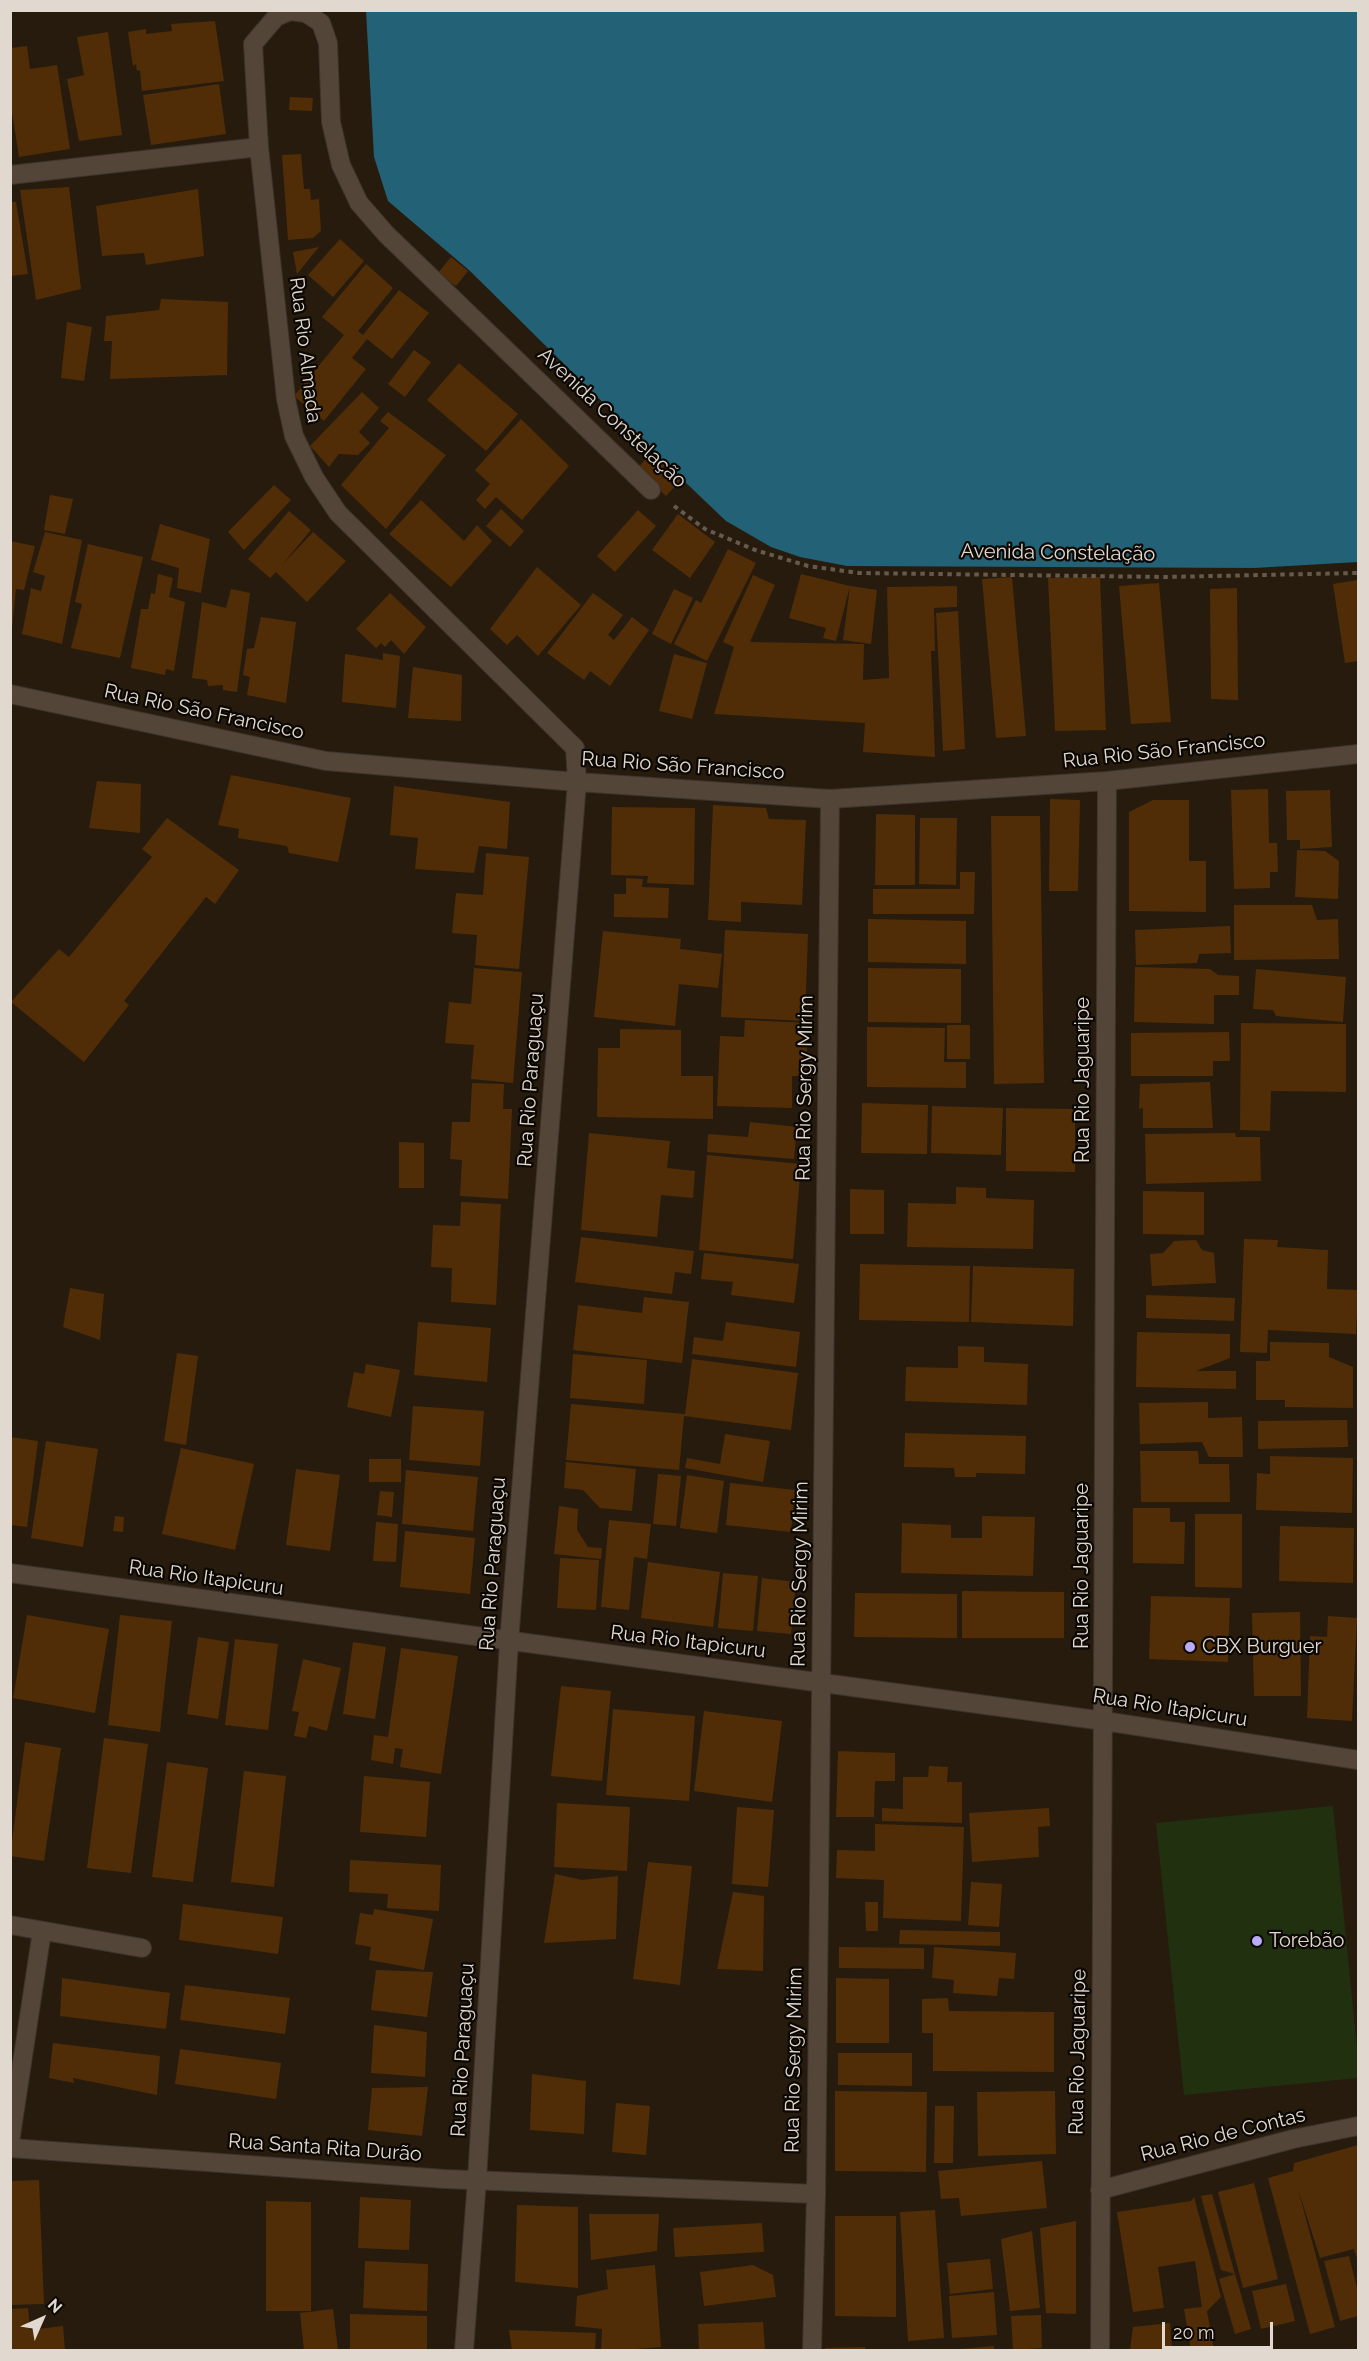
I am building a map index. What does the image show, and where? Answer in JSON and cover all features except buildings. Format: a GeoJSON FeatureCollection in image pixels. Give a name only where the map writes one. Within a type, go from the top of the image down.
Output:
{"type":"FeatureCollection","features":[{"type":"Feature","properties":{"kind":"street","name":"Rua Rio Almada"},"geometry":{"type":"LineString","coordinates":[[290,11],[276,17],[253,44],[259,147],[286,399],[294,436],[314,477],[338,513],[575,748],[577,782]]}},
{"type":"Feature","properties":{"kind":"street","name":"Avenida Constelação"},"geometry":{"type":"LineString","coordinates":[[290,11],[306,13],[321,23],[328,43],[331,122],[341,165],[359,203],[394,242],[651,490]]}},
{"type":"Feature","properties":{"kind":"street"},"geometry":{"type":"LineString","coordinates":[[10,176],[259,147]]}},
{"type":"Feature","properties":{"kind":"street","name":"Rua Rio São Francisco"},"geometry":{"type":"LineString","coordinates":[[10,694],[326,761],[577,782],[830,799],[1107,781],[1359,754]]}},
{"type":"Feature","properties":{"kind":"street","name":"Rua Rio Jaguaripe"},"geometry":{"type":"LineString","coordinates":[[1100,2350],[1107,781]]}},
{"type":"Feature","properties":{"kind":"street","name":"Rua Rio Paraguaçu"},"geometry":{"type":"LineString","coordinates":[[464,2350],[477,2180],[509,1642],[577,782]]}},
{"type":"Feature","properties":{"kind":"street","name":"Rua Rio Sergy Mirim"},"geometry":{"type":"LineString","coordinates":[[812,2350],[816,2194],[830,799]]}},
{"type":"Feature","properties":{"kind":"street","name":"Rua Rio Itapicuru"},"geometry":{"type":"LineString","coordinates":[[10,1574],[1104,1721],[1359,1760]]}},
{"type":"Feature","properties":{"kind":"street"},"geometry":{"type":"LineString","coordinates":[[10,1925],[142,1948]]}},
{"type":"Feature","properties":{"kind":"street"},"geometry":{"type":"LineString","coordinates":[[10,2142],[42,1931]]}},
{"type":"Feature","properties":{"kind":"street","name":"Rua Rio de Contas"},"geometry":{"type":"LineString","coordinates":[[1100,2190],[1293,2139],[1359,2126]]}},
{"type":"Feature","properties":{"kind":"street","name":"Rua Santa Rita Durão"},"geometry":{"type":"LineString","coordinates":[[10,2148],[477,2180],[816,2194]]}},
{"type":"Feature","properties":{"kind":"path","name":"Avenida Constelação"},"geometry":{"type":"LineString","coordinates":[[651,490],[705,529],[755,550],[808,566],[859,573],[1154,577],[1359,573]]}},
{"type":"Feature","properties":{"kind":"green space","name":"Torebão"},"geometry":{"type":"Polygon","coordinates":[[[1333,1806],[1358,2078],[1184,2095],[1156,1823],[1333,1806]]]}},
{"type":"Feature","properties":{"kind":"water"},"geometry":{"type":"Polygon","coordinates":[[[366,11],[1358,11],[1358,562],[1254,568],[847,566],[800,557],[771,547],[726,521],[470,271],[388,201],[374,157],[366,11]]]}},
{"type":"Feature","properties":{"kind":"place","name":"CBX Burguer"},"geometry":{"type":"Point","coordinates":[1190,1647]}},
{"type":"Feature","properties":{"kind":"place","name":"Torebão"},"geometry":{"type":"Point","coordinates":[1257,1941]}}]}
